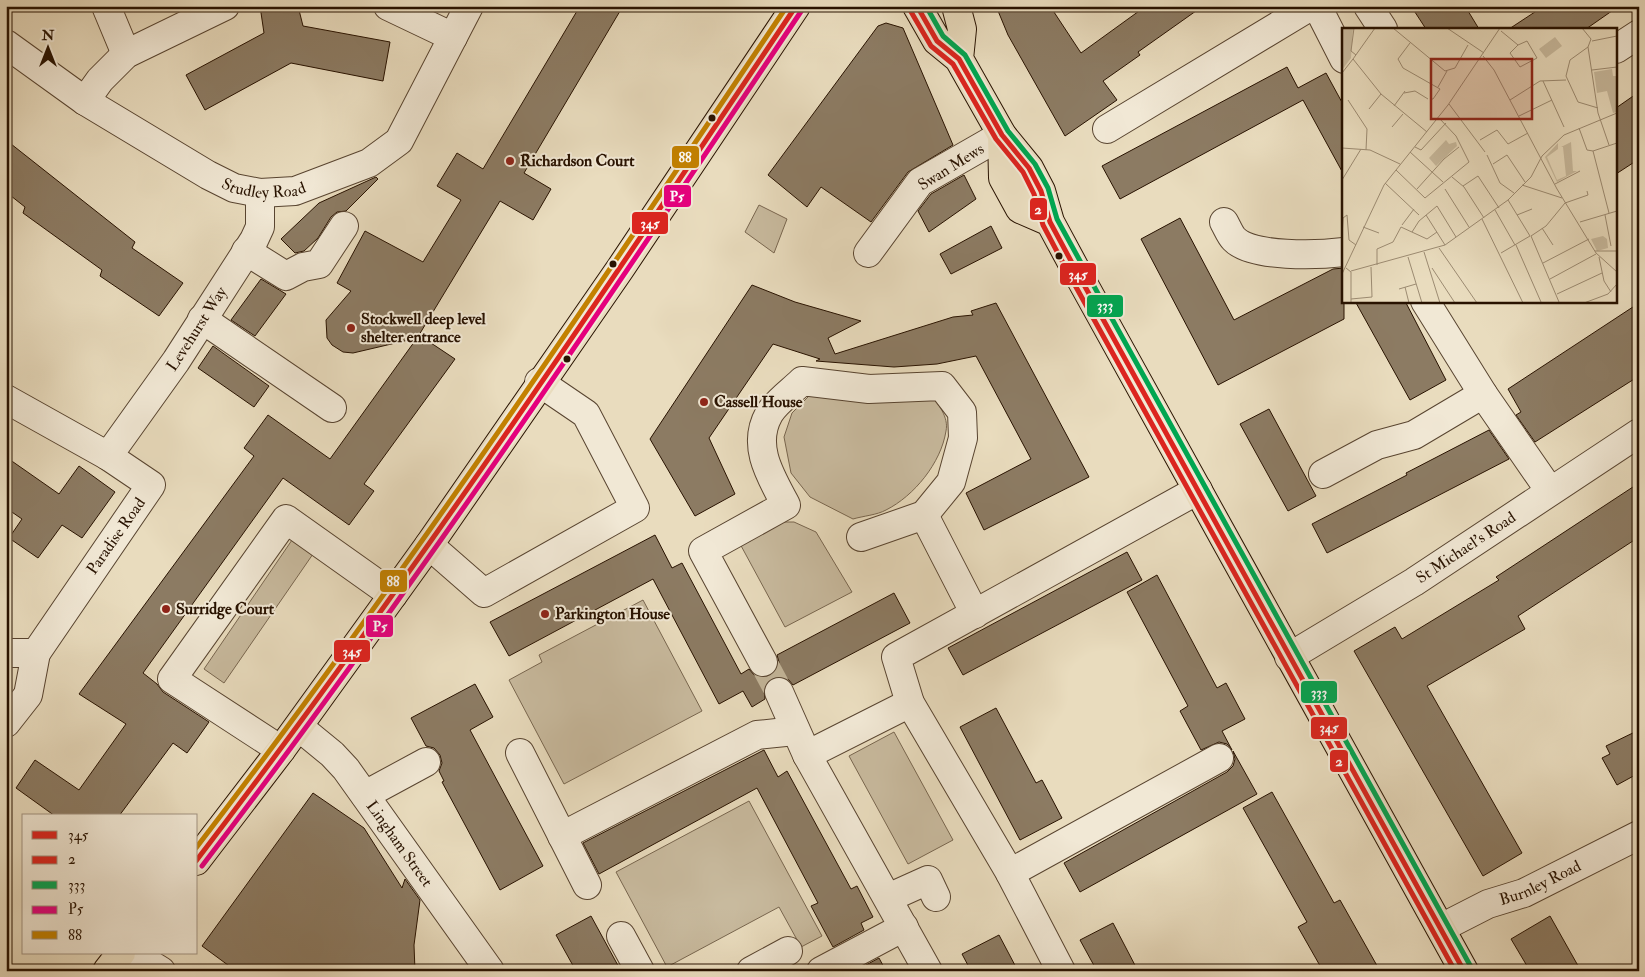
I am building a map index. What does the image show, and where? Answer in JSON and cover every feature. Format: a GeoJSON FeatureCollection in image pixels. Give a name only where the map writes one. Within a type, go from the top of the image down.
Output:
{"type":"FeatureCollection","features":[{"type":"Feature","properties":{"kind":"highway"},"geometry":{"type":"LineString","coordinates":[[198,857],[282,750],[429,545],[620,268],[796,6]]}},
{"type":"Feature","properties":{"kind":"highway"},"geometry":{"type":"LineString","coordinates":[[917,6],[936,41],[959,59],[1002,135],[1003,178],[1020,209],[1050,222],[1464,971]]}},
{"type":"Feature","properties":{"kind":"highway"},"geometry":{"type":"LineString","coordinates":[[956,6],[962,29],[959,59]]}},
{"type":"Feature","properties":{"kind":"highway"},"geometry":{"type":"LineString","coordinates":[[107,971],[120,954]]}},
{"type":"Feature","properties":{"kind":"street"},"geometry":{"type":"LineString","coordinates":[[106,6],[126,54]]}},
{"type":"Feature","properties":{"kind":"street"},"geometry":{"type":"LineString","coordinates":[[85,101],[100,80],[126,54],[191,14],[225,6]]}},
{"type":"Feature","properties":{"kind":"street"},"geometry":{"type":"LineString","coordinates":[[388,6],[453,37]]}},
{"type":"Feature","properties":{"kind":"street","name":"Studley Road"},"geometry":{"type":"LineString","coordinates":[[6,44],[85,101],[208,175],[234,188],[260,193],[295,191],[332,179],[369,163],[399,141],[469,6]]}},
{"type":"Feature","properties":{"kind":"street"},"geometry":{"type":"LineString","coordinates":[[1108,129],[1311,6]]}},
{"type":"Feature","properties":{"kind":"street"},"geometry":{"type":"LineString","coordinates":[[1317,6],[1342,55]]}},
{"type":"Feature","properties":{"kind":"street"},"geometry":{"type":"LineString","coordinates":[[1368,6],[1382,28]]}},
{"type":"Feature","properties":{"kind":"street"},"geometry":{"type":"LineString","coordinates":[[1618,48],[1639,34]]}},
{"type":"Feature","properties":{"kind":"street","name":"Swan Mews"},"geometry":{"type":"LineString","coordinates":[[868,252],[920,182],[1002,135]]}},
{"type":"Feature","properties":{"kind":"street","name":"Levehurst Way"},"geometry":{"type":"LineString","coordinates":[[108,456],[176,361],[246,251],[260,226],[260,193]]}},
{"type":"Feature","properties":{"kind":"street"},"geometry":{"type":"LineString","coordinates":[[1224,222],[1234,240],[1253,249],[1300,254],[1342,252]]}},
{"type":"Feature","properties":{"kind":"street"},"geometry":{"type":"LineString","coordinates":[[246,251],[286,276],[303,267],[319,264],[344,226]]}},
{"type":"Feature","properties":{"kind":"street"},"geometry":{"type":"LineString","coordinates":[[1426,302],[1483,394],[1550,491]]}},
{"type":"Feature","properties":{"kind":"street"},"geometry":{"type":"LineString","coordinates":[[202,319],[332,408]]}},
{"type":"Feature","properties":{"kind":"street"},"geometry":{"type":"LineString","coordinates":[[763,662],[703,551],[786,505],[766,466],[761,440],[770,414],[802,381],[869,389],[942,386],[962,412],[963,438],[951,482],[924,515],[861,537]]}},
{"type":"Feature","properties":{"kind":"street"},"geometry":{"type":"LineString","coordinates":[[429,545],[484,593],[635,508],[586,414],[540,382]]}},
{"type":"Feature","properties":{"kind":"street"},"geometry":{"type":"LineString","coordinates":[[1323,474],[1377,445],[1414,435],[1483,394]]}},
{"type":"Feature","properties":{"kind":"street","name":"Paradise Road"},"geometry":{"type":"LineString","coordinates":[[6,398],[108,456],[151,485],[36,653]]}},
{"type":"Feature","properties":{"kind":"street","name":"St Michael's Road"},"geometry":{"type":"LineString","coordinates":[[1289,657],[1414,582],[1639,433]]}},
{"type":"Feature","properties":{"kind":"street"},"geometry":{"type":"LineString","coordinates":[[1061,971],[1010,873],[910,702],[896,657],[1198,490]]}},
{"type":"Feature","properties":{"kind":"street"},"geometry":{"type":"LineString","coordinates":[[924,515],[975,614]]}},
{"type":"Feature","properties":{"kind":"street"},"geometry":{"type":"LineString","coordinates":[[282,750],[172,679],[280,527],[286,519],[393,595]]}},
{"type":"Feature","properties":{"kind":"street"},"geometry":{"type":"LineString","coordinates":[[6,653],[36,653],[28,694],[6,723]]}},
{"type":"Feature","properties":{"kind":"street"},"geometry":{"type":"LineString","coordinates":[[779,692],[807,755],[928,971]]}},
{"type":"Feature","properties":{"kind":"street"},"geometry":{"type":"LineString","coordinates":[[807,755],[910,702]]}},
{"type":"Feature","properties":{"kind":"street","name":"Lingham Street"},"geometry":{"type":"LineString","coordinates":[[299,726],[332,754],[365,795],[490,971]]}},
{"type":"Feature","properties":{"kind":"street"},"geometry":{"type":"LineString","coordinates":[[562,836],[757,735],[795,731]]}},
{"type":"Feature","properties":{"kind":"street"},"geometry":{"type":"LineString","coordinates":[[520,754],[588,885]]}},
{"type":"Feature","properties":{"kind":"street"},"geometry":{"type":"LineString","coordinates":[[1010,873],[1219,758]]}},
{"type":"Feature","properties":{"kind":"street"},"geometry":{"type":"LineString","coordinates":[[365,795],[426,762]]}},
{"type":"Feature","properties":{"kind":"street","name":"Burnley Road"},"geometry":{"type":"LineString","coordinates":[[1441,928],[1488,904],[1524,893],[1639,835]]}},
{"type":"Feature","properties":{"kind":"street"},"geometry":{"type":"LineString","coordinates":[[888,898],[928,880],[936,897]]}},
{"type":"Feature","properties":{"kind":"street"},"geometry":{"type":"LineString","coordinates":[[821,971],[904,927]]}},
{"type":"Feature","properties":{"kind":"street"},"geometry":{"type":"LineString","coordinates":[[622,936],[640,971]]}},
{"type":"Feature","properties":{"kind":"street"},"geometry":{"type":"LineString","coordinates":[[750,971],[788,951]]}},
{"type":"Feature","properties":{"kind":"street"},"geometry":{"type":"LineString","coordinates":[[134,954],[161,971]]}},
{"type":"Feature","properties":{"kind":"shaded area"},"geometry":{"type":"Polygon","coordinates":[[[759,205],[787,219],[774,253],[745,232],[759,205]]]}},
{"type":"Feature","properties":{"kind":"shaded area"},"geometry":{"type":"Polygon","coordinates":[[[930,393],[946,421],[947,426],[943,443],[925,477],[906,496],[886,510],[853,519],[810,497],[791,473],[784,437],[792,413],[810,395],[930,393]]]}},
{"type":"Feature","properties":{"kind":"shaded area"},"geometry":{"type":"Polygon","coordinates":[[[775,522],[794,522],[816,532],[852,592],[785,627],[739,542],[775,522]]]}},
{"type":"Feature","properties":{"kind":"shaded area"},"geometry":{"type":"Polygon","coordinates":[[[292,540],[313,554],[224,683],[204,669],[292,540]]]}},
{"type":"Feature","properties":{"kind":"shaded area"},"geometry":{"type":"Polygon","coordinates":[[[643,600],[702,711],[564,784],[509,680],[542,662],[539,655],[643,600]]]}},
{"type":"Feature","properties":{"kind":"shaded area"},"geometry":{"type":"Polygon","coordinates":[[[894,732],[953,840],[908,864],[849,756],[894,732]]]}},
{"type":"Feature","properties":{"kind":"shaded area"},"geometry":{"type":"Polygon","coordinates":[[[749,801],[822,936],[801,947],[779,907],[667,967],[616,872],[749,801]]]}},
{"type":"Feature","properties":{"kind":"building"},"geometry":{"type":"Polygon","coordinates":[[[260,6],[298,6],[303,26],[390,42],[383,81],[291,63],[205,110],[186,75],[264,33],[260,6]]]}},
{"type":"Feature","properties":{"kind":"building"},"geometry":{"type":"Polygon","coordinates":[[[580,6],[623,6],[524,173],[551,189],[533,220],[500,201],[419,335],[455,359],[364,484],[374,491],[349,525],[283,478],[143,673],[157,684],[163,692],[209,722],[187,753],[173,743],[120,814],[52,814],[16,788],[35,760],[79,790],[126,724],[79,694],[254,456],[244,448],[268,415],[330,459],[417,338],[353,353],[343,352],[332,345],[327,338],[326,320],[351,291],[337,283],[365,231],[423,262],[461,200],[437,186],[457,153],[483,169],[580,6]]]}},
{"type":"Feature","properties":{"kind":"building"},"geometry":{"type":"Polygon","coordinates":[[[996,6],[1050,6],[1081,53],[1146,6],[1203,6],[1138,52],[1140,55],[1103,81],[1117,100],[1065,136],[1008,35],[996,6]]]}},
{"type":"Feature","properties":{"kind":"building"},"geometry":{"type":"Polygon","coordinates":[[[1411,6],[1465,6],[1478,28],[1425,28],[1411,6]]]}},
{"type":"Feature","properties":{"kind":"building"},"geometry":{"type":"Polygon","coordinates":[[[1544,6],[1619,6],[1587,28],[1511,28],[1544,6]]]}},
{"type":"Feature","properties":{"kind":"building"},"geometry":{"type":"Polygon","coordinates":[[[886,23],[903,28],[953,145],[908,172],[871,222],[821,187],[807,207],[768,175],[878,26],[886,23]]]}},
{"type":"Feature","properties":{"kind":"building"},"geometry":{"type":"Polygon","coordinates":[[[1287,67],[1298,88],[1326,73],[1342,102],[1342,171],[1303,100],[1120,199],[1102,166],[1287,67]]]}},
{"type":"Feature","properties":{"kind":"building"},"geometry":{"type":"Polygon","coordinates":[[[1639,92],[1639,159],[1618,173],[1618,107],[1639,92]]]}},
{"type":"Feature","properties":{"kind":"building"},"geometry":{"type":"Polygon","coordinates":[[[6,140],[135,242],[132,248],[183,283],[159,316],[100,276],[102,270],[23,213],[25,207],[6,192],[6,140]]]}},
{"type":"Feature","properties":{"kind":"building"},"geometry":{"type":"Polygon","coordinates":[[[964,175],[976,199],[929,232],[918,211],[931,194],[964,175]]]}},
{"type":"Feature","properties":{"kind":"building"},"geometry":{"type":"Polygon","coordinates":[[[376,177],[378,179],[346,211],[337,212],[331,217],[318,238],[304,251],[295,253],[281,239],[319,203],[376,177]]]}},
{"type":"Feature","properties":{"kind":"building"},"geometry":{"type":"Polygon","coordinates":[[[1180,218],[1234,320],[1333,269],[1342,268],[1344,319],[1218,385],[1141,239],[1180,218]]]}},
{"type":"Feature","properties":{"kind":"building"},"geometry":{"type":"Polygon","coordinates":[[[991,226],[1002,248],[951,274],[940,254],[991,226]]]}},
{"type":"Feature","properties":{"kind":"building"},"geometry":{"type":"Polygon","coordinates":[[[261,279],[286,294],[255,336],[231,320],[261,279]]]}},
{"type":"Feature","properties":{"kind":"building","name":"Cassell House"},"geometry":{"type":"Polygon","coordinates":[[[752,285],[795,302],[861,321],[828,338],[835,354],[953,317],[973,315],[971,311],[996,303],[1089,477],[984,530],[966,493],[1031,459],[976,356],[937,364],[894,367],[816,361],[820,359],[773,344],[709,438],[735,494],[695,516],[650,439],[752,285]]]}},
{"type":"Feature","properties":{"kind":"building"},"geometry":{"type":"Polygon","coordinates":[[[1356,302],[1406,302],[1446,380],[1410,400],[1356,302]]]}},
{"type":"Feature","properties":{"kind":"building"},"geometry":{"type":"Polygon","coordinates":[[[1639,303],[1639,376],[1535,442],[1516,415],[1521,412],[1508,389],[1639,303]]]}},
{"type":"Feature","properties":{"kind":"building"},"geometry":{"type":"Polygon","coordinates":[[[213,346],[269,386],[254,407],[198,368],[213,346]]]}},
{"type":"Feature","properties":{"kind":"building"},"geometry":{"type":"Polygon","coordinates":[[[1269,409],[1316,496],[1288,511],[1240,424],[1269,409]]]}},
{"type":"Feature","properties":{"kind":"building"},"geometry":{"type":"Polygon","coordinates":[[[1489,430],[1509,459],[1327,553],[1312,524],[1489,430]]]}},
{"type":"Feature","properties":{"kind":"building"},"geometry":{"type":"Polygon","coordinates":[[[6,457],[59,494],[79,466],[115,492],[82,538],[62,525],[38,558],[9,538],[22,519],[6,508],[6,457]]]}},
{"type":"Feature","properties":{"kind":"building"},"geometry":{"type":"Polygon","coordinates":[[[1639,483],[1639,537],[1518,616],[1525,629],[1427,686],[1522,853],[1483,876],[1354,651],[1395,627],[1402,639],[1499,580],[1496,577],[1639,483]]]}},
{"type":"Feature","properties":{"kind":"building","name":"Parkington House"},"geometry":{"type":"Polygon","coordinates":[[[655,535],[672,568],[682,563],[741,674],[749,669],[755,676],[762,678],[770,676],[777,670],[779,662],[777,655],[894,593],[910,623],[793,685],[788,679],[781,677],[772,678],[767,682],[764,690],[765,699],[752,707],[743,691],[719,704],[653,579],[509,656],[490,622],[655,535]]]}},
{"type":"Feature","properties":{"kind":"building"},"geometry":{"type":"Polygon","coordinates":[[[1127,552],[1142,580],[963,675],[948,648],[1127,552]]]}},
{"type":"Feature","properties":{"kind":"building"},"geometry":{"type":"Polygon","coordinates":[[[1157,575],[1217,688],[1226,683],[1245,719],[1222,731],[1232,750],[1227,744],[1219,742],[1201,750],[1180,711],[1188,706],[1127,592],[1157,575]]]}},
{"type":"Feature","properties":{"kind":"building"},"geometry":{"type":"Polygon","coordinates":[[[475,684],[493,717],[470,730],[543,866],[500,890],[442,782],[444,781],[439,771],[442,763],[440,755],[434,748],[426,746],[411,718],[475,684]]]}},
{"type":"Feature","properties":{"kind":"building"},"geometry":{"type":"Polygon","coordinates":[[[996,708],[1036,783],[1042,780],[1062,818],[1020,840],[960,727],[996,708]]]}},
{"type":"Feature","properties":{"kind":"building"},"geometry":{"type":"Polygon","coordinates":[[[1639,730],[1639,773],[1617,785],[1602,758],[1610,754],[1606,746],[1639,730]]]}},
{"type":"Feature","properties":{"kind":"building"},"geometry":{"type":"Polygon","coordinates":[[[764,750],[778,777],[787,771],[851,889],[857,886],[873,917],[861,923],[864,930],[833,947],[811,906],[818,903],[757,788],[599,874],[583,843],[764,750]]]}},
{"type":"Feature","properties":{"kind":"building"},"geometry":{"type":"Polygon","coordinates":[[[1233,751],[1257,794],[1080,892],[1064,863],[1227,772],[1233,766],[1235,759],[1233,751]]]}},
{"type":"Feature","properties":{"kind":"building"},"geometry":{"type":"Polygon","coordinates":[[[1272,792],[1334,903],[1340,900],[1380,971],[1323,971],[1298,927],[1307,922],[1243,808],[1272,792]]]}},
{"type":"Feature","properties":{"kind":"building"},"geometry":{"type":"Polygon","coordinates":[[[313,793],[364,828],[402,888],[405,879],[420,900],[414,945],[415,971],[236,971],[202,946],[313,793]]]}},
{"type":"Feature","properties":{"kind":"building"},"geometry":{"type":"Polygon","coordinates":[[[591,916],[621,971],[576,971],[556,935],[591,916]]]}},
{"type":"Feature","properties":{"kind":"building"},"geometry":{"type":"Polygon","coordinates":[[[1550,916],[1581,971],[1530,971],[1511,939],[1550,916]]]}},
{"type":"Feature","properties":{"kind":"building"},"geometry":{"type":"Polygon","coordinates":[[[1113,923],[1138,971],[1097,971],[1080,940],[1113,923]]]}},
{"type":"Feature","properties":{"kind":"building"},"geometry":{"type":"Polygon","coordinates":[[[999,935],[1018,971],[971,971],[962,954],[999,935]]]}},
{"type":"Feature","properties":{"kind":"building"},"geometry":{"type":"Polygon","coordinates":[[[879,958],[886,971],[855,971],[879,958]]]}},
{"type":"Feature","properties":{"kind":"tunnel"},"geometry":{"type":"LineString","coordinates":[[763,662],[779,692]]}},
{"type":"Feature","properties":{"kind":"transit line","name":"88"},"geometry":{"type":"LineString","coordinates":[[198,845],[350,642],[498,432],[787,6]]}},
{"type":"Feature","properties":{"kind":"transit line","name":"345"},"geometry":{"type":"LineString","coordinates":[[198,858],[275,757],[428,545],[577,331],[796,6]]}},
{"type":"Feature","properties":{"kind":"transit line","name":"345"},"geometry":{"type":"LineString","coordinates":[[917,6],[937,41],[959,59],[1002,135],[1029,168],[1041,191],[1050,222],[1078,274],[1464,971]]}},
{"type":"Feature","properties":{"kind":"transit line","name":"333"},"geometry":{"type":"LineString","coordinates":[[926,6],[943,36],[965,55],[1008,131],[1035,164],[1048,188],[1057,219],[1471,967]]}},
{"type":"Feature","properties":{"kind":"transit line","name":"P5"},"geometry":{"type":"LineString","coordinates":[[202,866],[281,762],[434,550],[583,335],[802,10]]}},
{"type":"Feature","properties":{"kind":"transit line","name":"2"},"geometry":{"type":"LineString","coordinates":[[910,10],[931,46],[953,64],[996,139],[1023,172],[1034,194],[1043,225],[1071,278],[1455,971]]}},
{"type":"Feature","properties":{"kind":"place","name":"Richardson Court"},"geometry":{"type":"Point","coordinates":[510,161]}},
{"type":"Feature","properties":{"kind":"place","name":"Stockwell deep level shelter entrance"},"geometry":{"type":"Point","coordinates":[351,328]}},
{"type":"Feature","properties":{"kind":"place","name":"Cassell House"},"geometry":{"type":"Point","coordinates":[704,402]}},
{"type":"Feature","properties":{"kind":"place","name":"Surridge Court"},"geometry":{"type":"Point","coordinates":[166,609]}},
{"type":"Feature","properties":{"kind":"place","name":"Parkington House"},"geometry":{"type":"Point","coordinates":[545,614]}}]}
